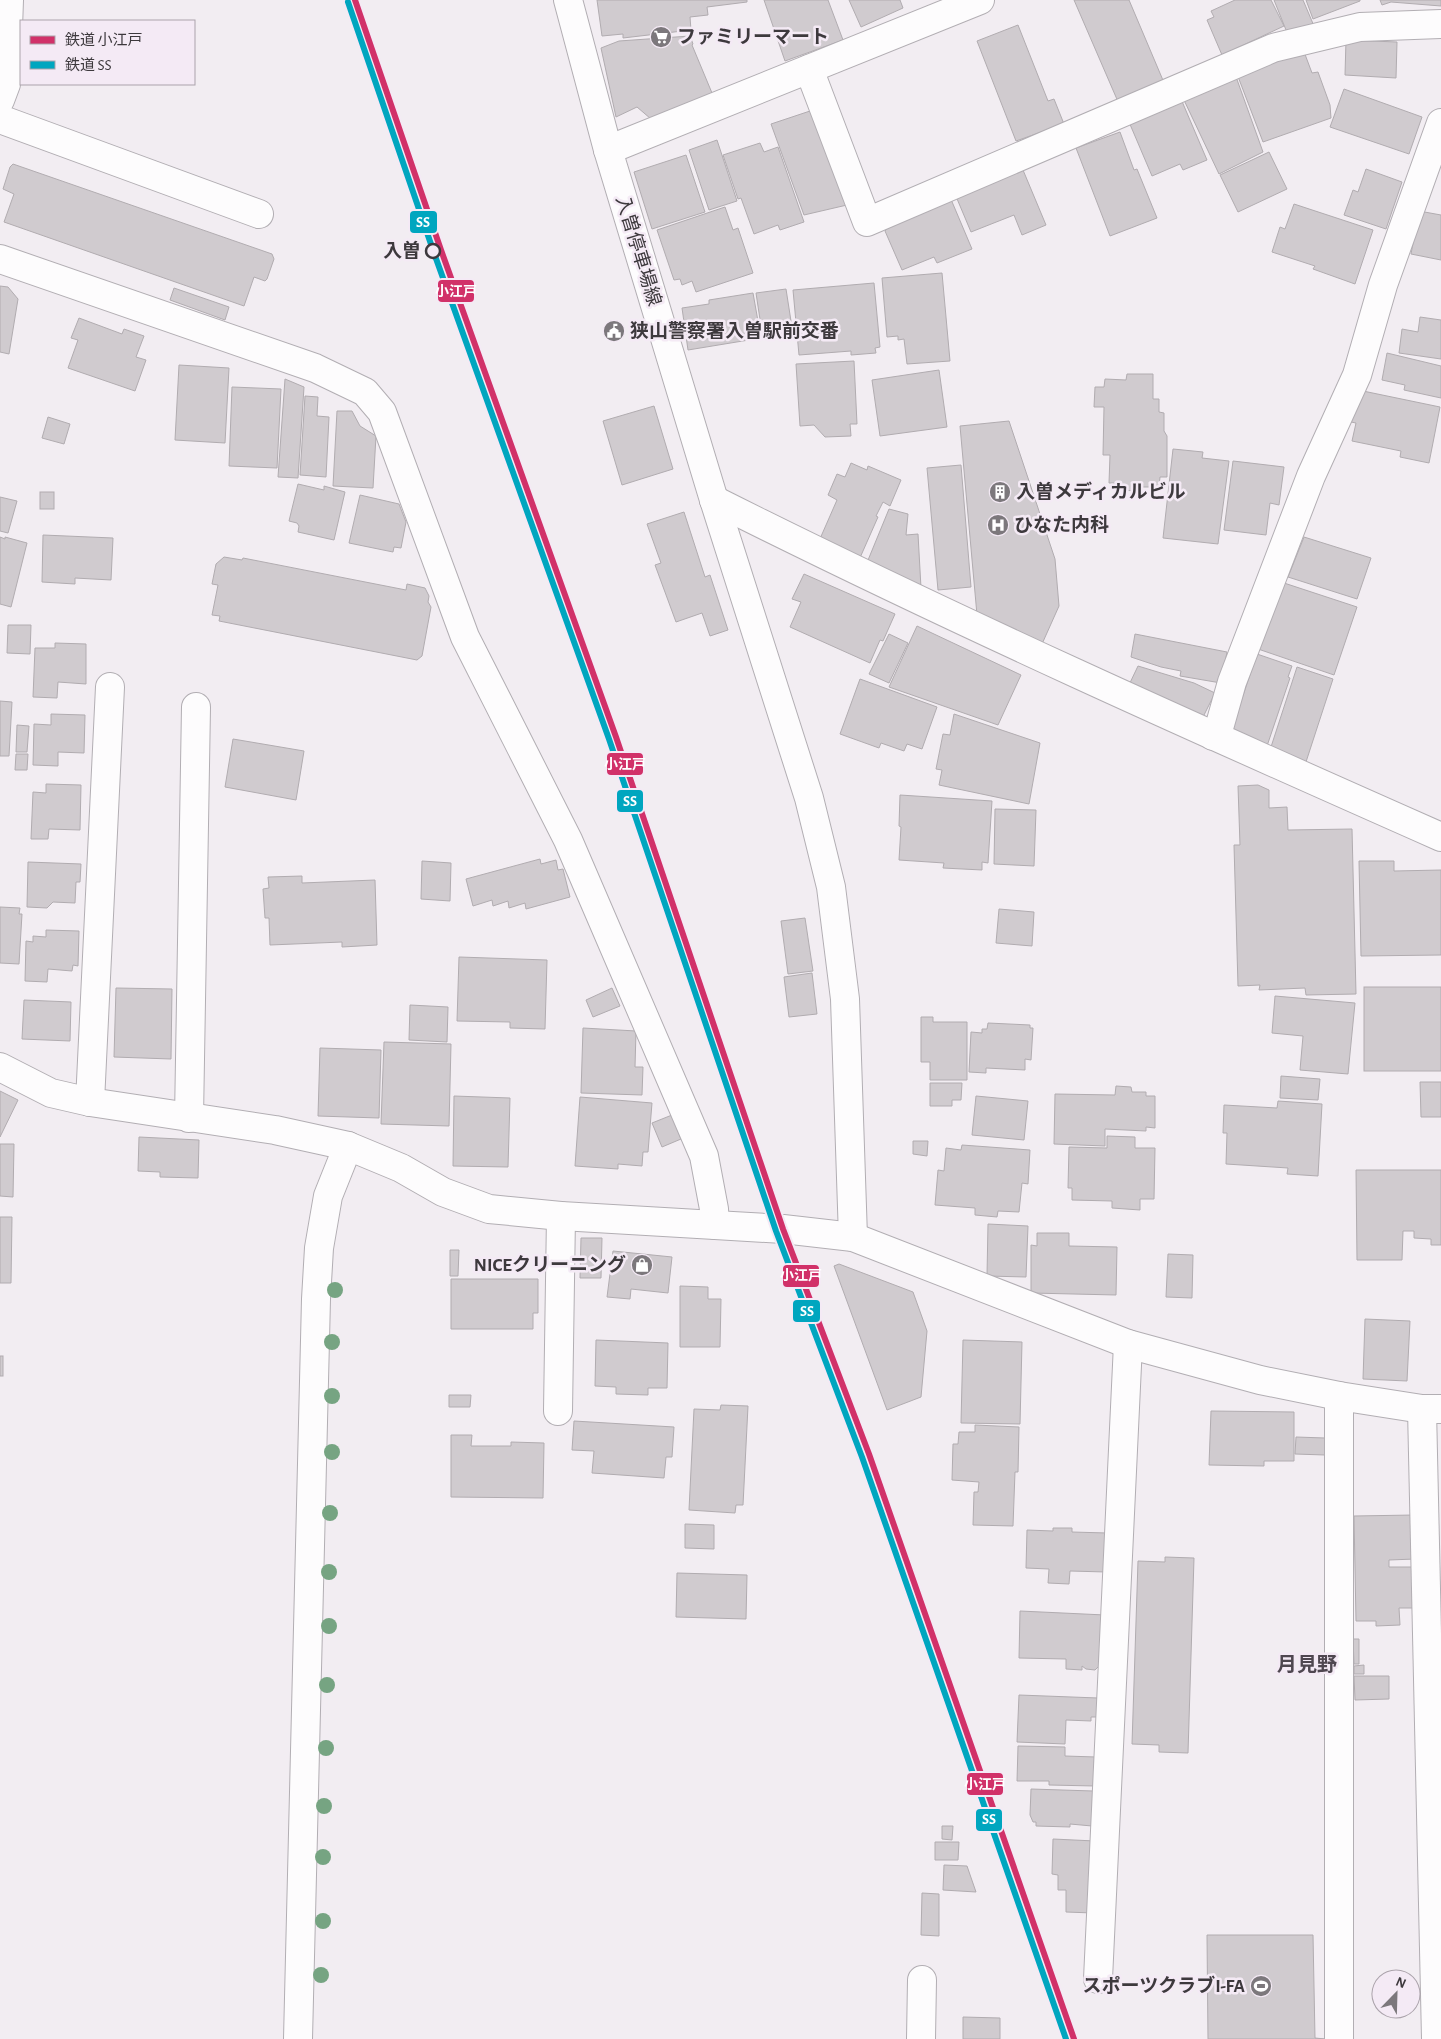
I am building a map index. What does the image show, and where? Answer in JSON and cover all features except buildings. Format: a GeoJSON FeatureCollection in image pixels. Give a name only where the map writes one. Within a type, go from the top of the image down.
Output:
{"type":"FeatureCollection","features":[{"type":"Feature","properties":{"kind":"street"},"geometry":{"type":"LineString","coordinates":[[0,100],[6,84],[9,0]]}},
{"type":"Feature","properties":{"kind":"street","name":"入曽停車場線"},"geometry":{"type":"LineString","coordinates":[[568,0],[608,150],[714,500],[809,798],[831,887],[845,999],[853,1237]]}},
{"type":"Feature","properties":{"kind":"street"},"geometry":{"type":"LineString","coordinates":[[608,150],[980,0]]}},
{"type":"Feature","properties":{"kind":"street"},"geometry":{"type":"LineString","coordinates":[[809,68],[867,222],[1273,48],[1360,27],[1441,24]]}},
{"type":"Feature","properties":{"kind":"street"},"geometry":{"type":"LineString","coordinates":[[0,119],[259,214]]}},
{"type":"Feature","properties":{"kind":"street"},"geometry":{"type":"LineString","coordinates":[[1213,736],[1219,728],[1232,682],[1311,476],[1357,375],[1383,285],[1441,122]]}},
{"type":"Feature","properties":{"kind":"street"},"geometry":{"type":"LineString","coordinates":[[0,259],[315,368],[365,392],[382,412],[465,636],[568,840],[704,1156],[714,1209],[715,1225]]}},
{"type":"Feature","properties":{"kind":"street"},"geometry":{"type":"LineString","coordinates":[[714,500],[816,551],[1213,736],[1441,837]]}},
{"type":"Feature","properties":{"kind":"street"},"geometry":{"type":"LineString","coordinates":[[90,1102],[110,687]]}},
{"type":"Feature","properties":{"kind":"street"},"geometry":{"type":"LineString","coordinates":[[189,1118],[196,708]]}},
{"type":"Feature","properties":{"kind":"street"},"geometry":{"type":"LineString","coordinates":[[0,1067],[51,1093],[90,1102],[275,1130],[348,1146],[401,1168],[443,1192],[489,1209],[562,1216],[783,1229],[853,1237],[1128,1344],[1260,1380],[1339,1396],[1432,1409],[1436,2039]]}},
{"type":"Feature","properties":{"kind":"street"},"geometry":{"type":"LineString","coordinates":[[298,2039],[316,1299],[319,1248],[328,1196],[348,1146]]}},
{"type":"Feature","properties":{"kind":"street"},"geometry":{"type":"LineString","coordinates":[[558,1411],[562,1216]]}},
{"type":"Feature","properties":{"kind":"street"},"geometry":{"type":"LineString","coordinates":[[1098,1979],[1128,1344]]}},
{"type":"Feature","properties":{"kind":"street"},"geometry":{"type":"LineString","coordinates":[[1338,2039],[1339,1396]]}},
{"type":"Feature","properties":{"kind":"street"},"geometry":{"type":"LineString","coordinates":[[921,2039],[922,1980]]}},
{"type":"Feature","properties":{"kind":"rail line","name":"小江戸"},"geometry":{"type":"LineString","coordinates":[[355,0],[441,250],[616,737],[783,1229],[869,1454],[1074,2039]]}},
{"type":"Feature","properties":{"kind":"rail line","name":"SS"},"geometry":{"type":"LineString","coordinates":[[348,2],[434,253],[609,739],[776,1231],[862,1457],[1066,2039]]}},
{"type":"Feature","properties":{"kind":"place","name":"ファミリーマート"},"geometry":{"type":"Point","coordinates":[661,37]}},
{"type":"Feature","properties":{"kind":"place","name":"入曽"},"geometry":{"type":"Point","coordinates":[433,251]}},
{"type":"Feature","properties":{"kind":"place","name":"狭山警察署入曽駅前交番"},"geometry":{"type":"Point","coordinates":[614,331]}},
{"type":"Feature","properties":{"kind":"place","name":"入曽メディカルビル"},"geometry":{"type":"Point","coordinates":[1000,492]}},
{"type":"Feature","properties":{"kind":"place","name":"ひなた内科"},"geometry":{"type":"Point","coordinates":[998,525]}},
{"type":"Feature","properties":{"kind":"place","name":"NICEクリーニング"},"geometry":{"type":"Point","coordinates":[642,1265]}},
{"type":"Feature","properties":{"kind":"place","name":"スポーツクラブI-FA"},"geometry":{"type":"Point","coordinates":[1261,1986]}},
{"type":"Feature","properties":{"kind":"district","name":"月見野"},"geometry":{"type":"Point","coordinates":[1307,1665]}}]}
